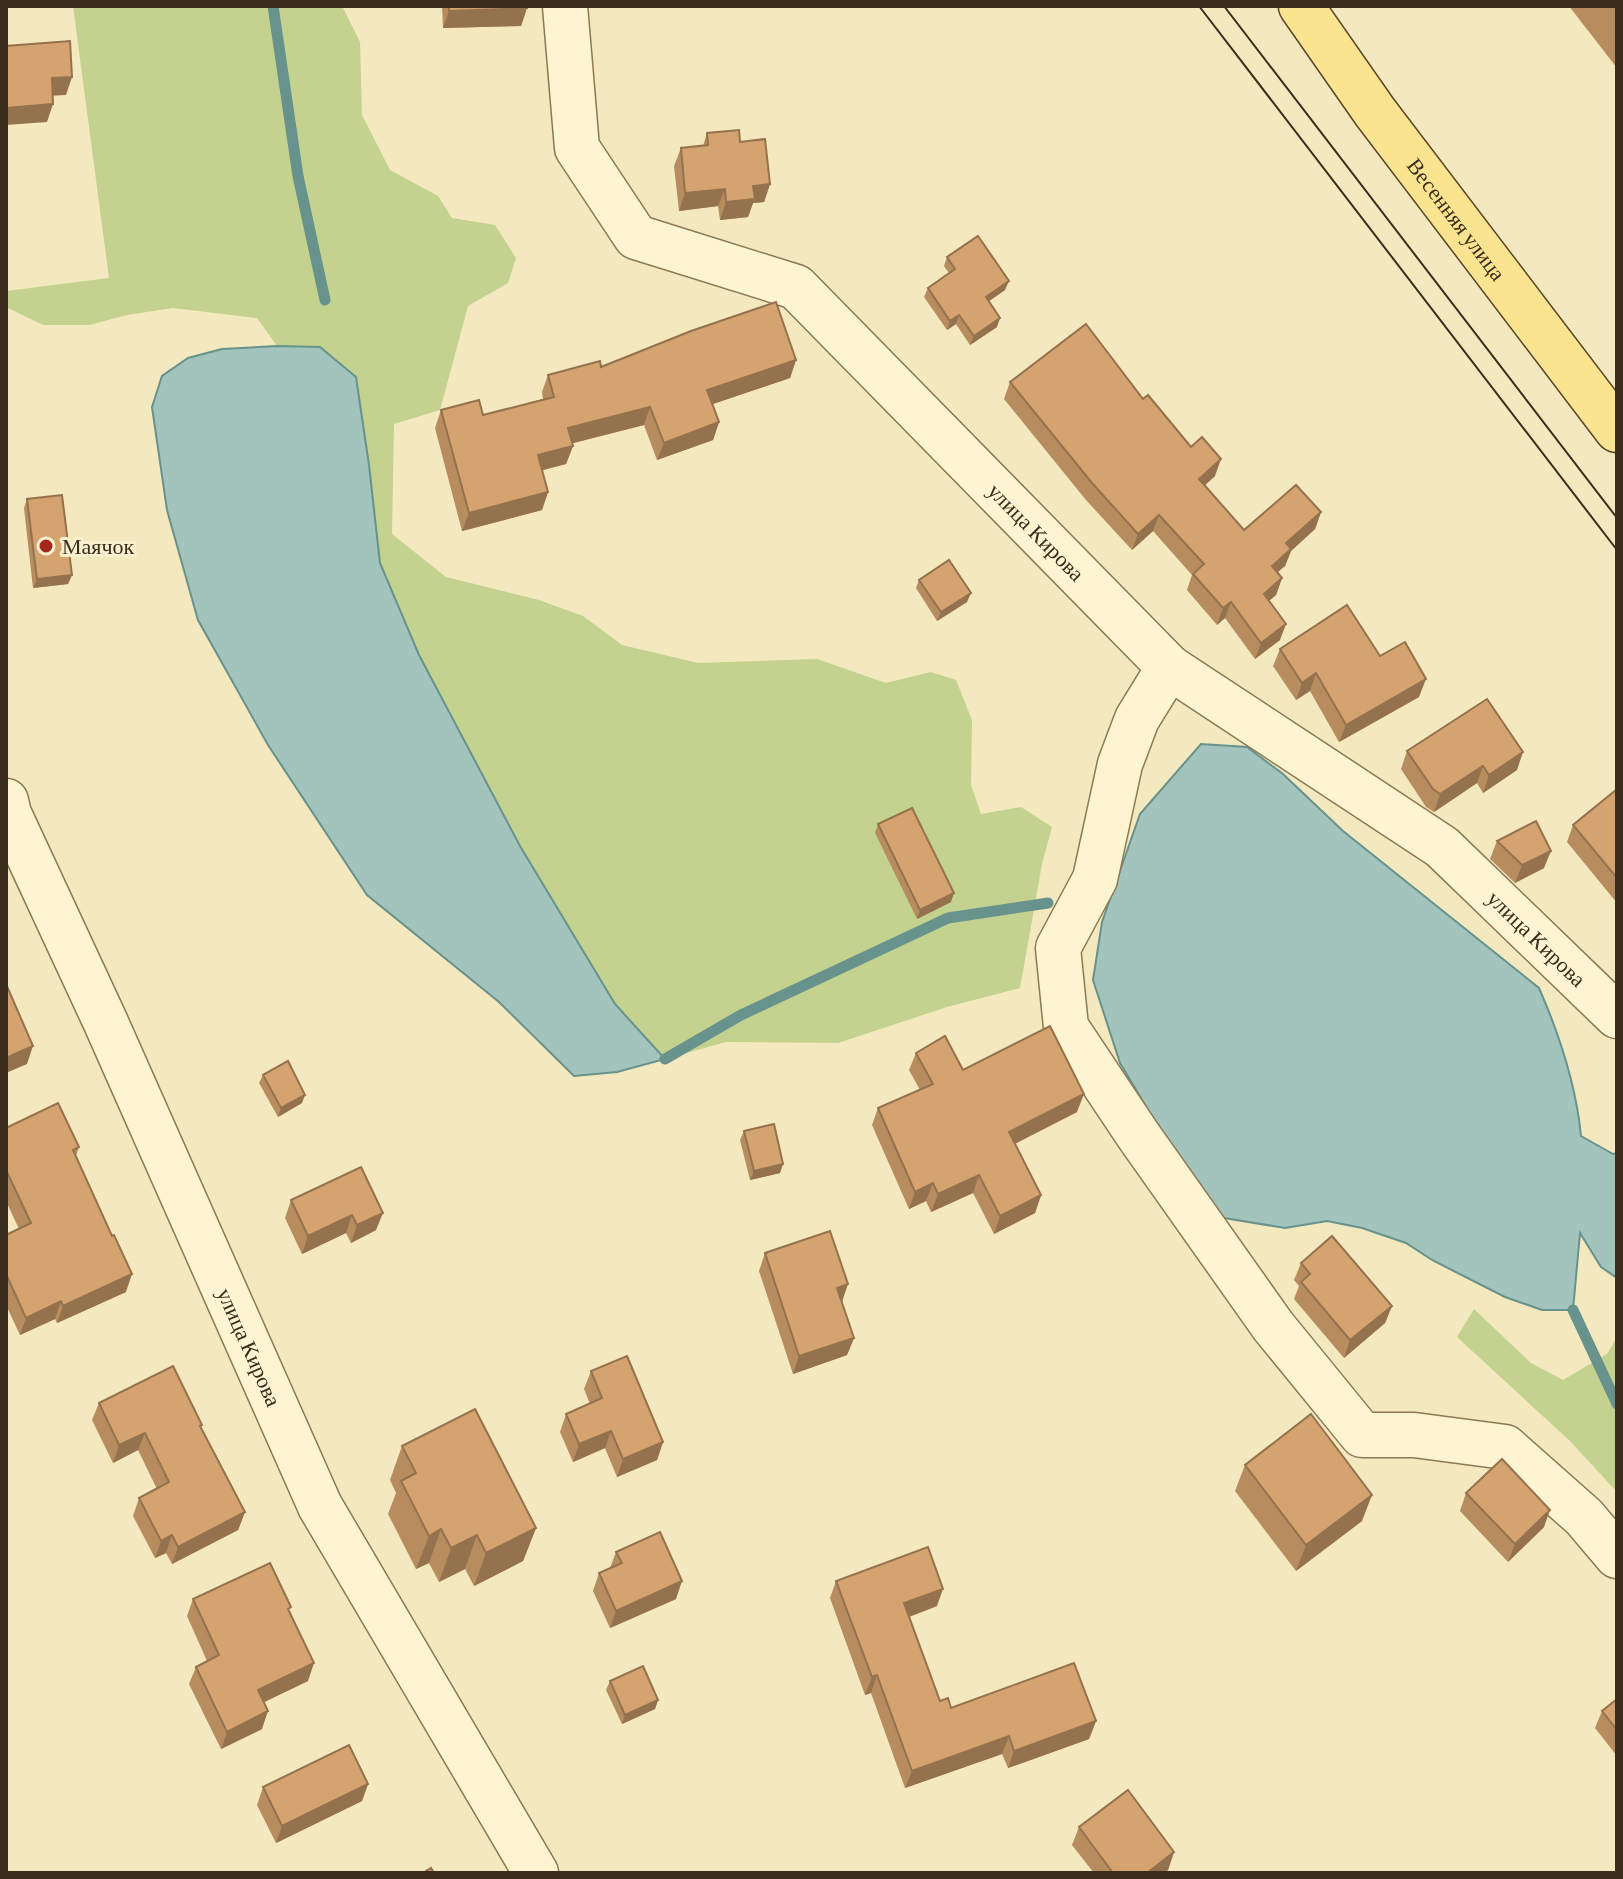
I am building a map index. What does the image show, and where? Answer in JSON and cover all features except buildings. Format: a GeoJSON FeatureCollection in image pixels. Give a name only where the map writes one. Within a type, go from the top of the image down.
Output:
{"type":"FeatureCollection","features":[{"type":"Feature","properties":{"kind":"main road","name":"Весенняя улица"},"geometry":{"type":"LineString","coordinates":[[1301,6],[1384,124],[1617,430]]}},
{"type":"Feature","properties":{"kind":"street","name":"улица Кирова"},"geometry":{"type":"LineString","coordinates":[[565,6],[577,148],[636,237],[796,287],[1169,667],[1442,847],[1617,1016]]}},
{"type":"Feature","properties":{"kind":"street"},"geometry":{"type":"LineString","coordinates":[[1169,667],[1137,719],[1120,764],[1095,879],[1058,948],[1066,1027],[1273,1326],[1362,1435],[1414,1435],[1505,1447],[1584,1517],[1617,1556]]}},
{"type":"Feature","properties":{"kind":"street","name":"улица Кирова"},"geometry":{"type":"LineString","coordinates":[[6,801],[9,814],[106,1023],[320,1506],[536,1873]]}},
{"type":"Feature","properties":{"kind":"green space"},"geometry":{"type":"Polygon","coordinates":[[[73,6],[342,6],[360,42],[362,115],[390,170],[438,196],[452,218],[495,225],[516,258],[508,283],[468,306],[440,410],[394,424],[392,534],[446,577],[539,600],[583,616],[622,645],[698,663],[817,659],[886,683],[931,672],[956,680],[972,720],[971,785],[981,814],[1021,807],[1052,827],[1042,864],[1020,988],[947,1007],[838,1043],[726,1042],[665,1059],[615,1004],[520,846],[419,655],[380,563],[369,465],[320,347],[277,346],[257,318],[173,308],[89,325],[43,325],[6,307],[6,291],[109,278],[73,6]]]}},
{"type":"Feature","properties":{"kind":"green space"},"geometry":{"type":"Polygon","coordinates":[[[1474,1309],[1531,1363],[1563,1380],[1607,1354],[1617,1337],[1617,1492],[1570,1441],[1457,1337],[1474,1309]]]}},
{"type":"Feature","properties":{"kind":"water"},"geometry":{"type":"Polygon","coordinates":[[[320,347],[356,377],[380,563],[419,655],[520,846],[615,1004],[665,1059],[617,1072],[574,1076],[499,1002],[367,895],[268,745],[198,620],[167,510],[152,407],[162,376],[188,358],[222,349],[320,347]]]}},
{"type":"Feature","properties":{"kind":"water"},"geometry":{"type":"Polygon","coordinates":[[[1201,744],[1247,747],[1283,774],[1343,831],[1539,988],[1566,1060],[1581,1136],[1613,1154],[1617,1153],[1617,1278],[1601,1267],[1580,1233],[1573,1310],[1542,1310],[1505,1297],[1432,1260],[1406,1243],[1362,1228],[1327,1221],[1285,1228],[1224,1218],[1194,1187],[1120,1063],[1093,980],[1102,922],[1140,814],[1201,744]]]}},
{"type":"Feature","properties":{"kind":"waterway"},"geometry":{"type":"LineString","coordinates":[[273,6],[298,176],[325,300]]}},
{"type":"Feature","properties":{"kind":"waterway"},"geometry":{"type":"LineString","coordinates":[[665,1059],[741,1015],[948,918],[1048,903]]}},
{"type":"Feature","properties":{"kind":"waterway"},"geometry":{"type":"LineString","coordinates":[[1573,1310],[1617,1404]]}},
{"type":"Feature","properties":{"kind":"tram line"},"geometry":{"type":"LineString","coordinates":[[1199,6],[1617,550]]}},
{"type":"Feature","properties":{"kind":"tram line"},"geometry":{"type":"LineString","coordinates":[[1224,6],[1617,518]]}},
{"type":"Feature","properties":{"kind":"place","name":"Маячок"},"geometry":{"type":"Point","coordinates":[46,546]}}]}
